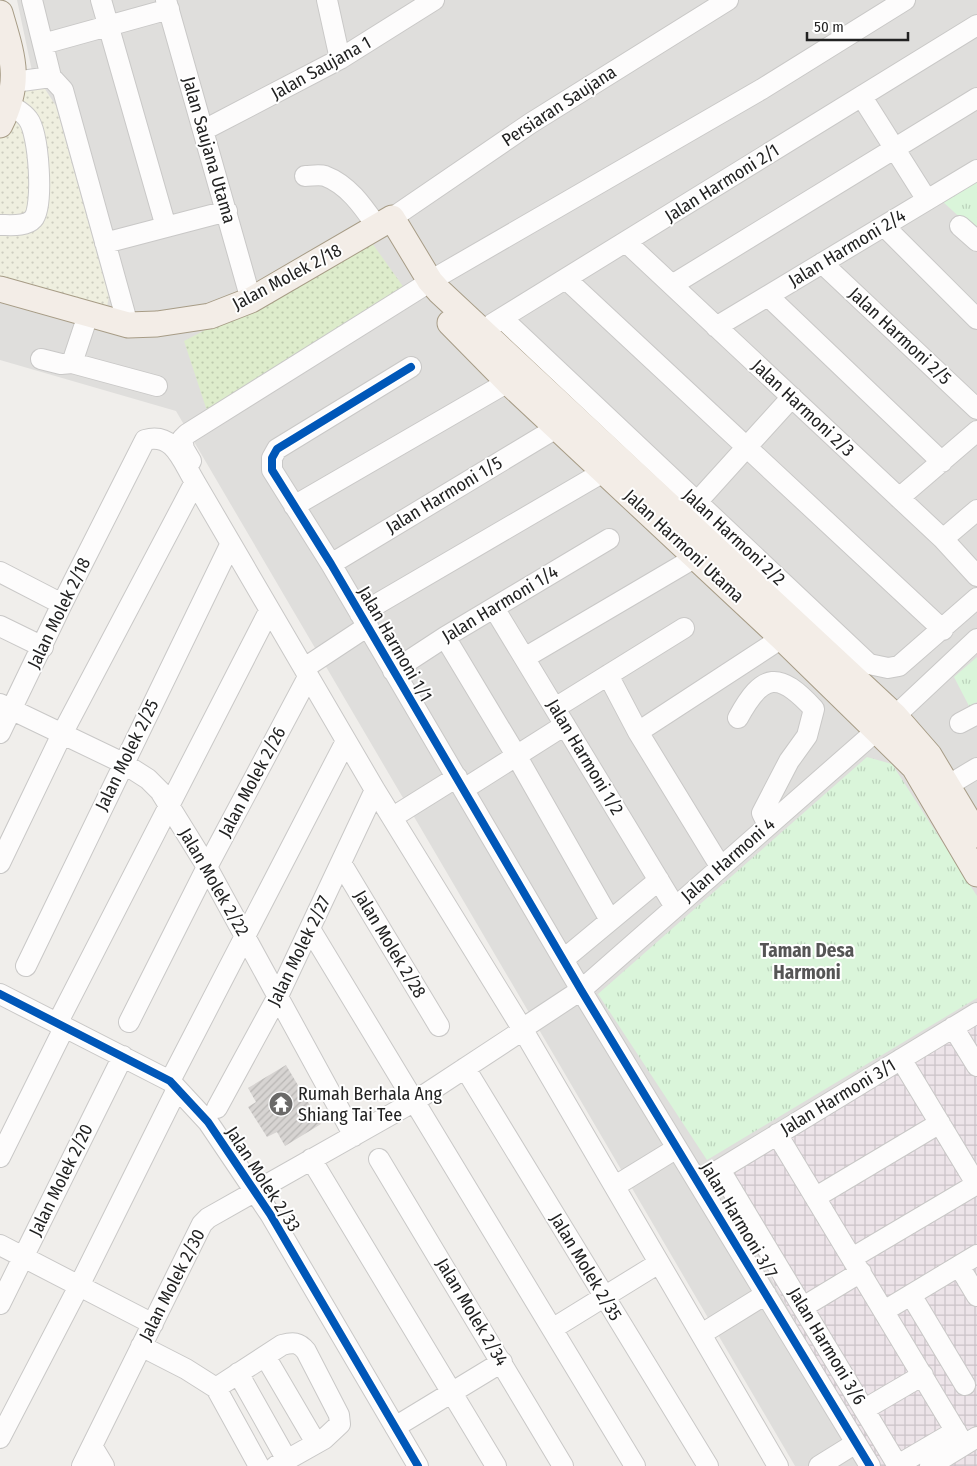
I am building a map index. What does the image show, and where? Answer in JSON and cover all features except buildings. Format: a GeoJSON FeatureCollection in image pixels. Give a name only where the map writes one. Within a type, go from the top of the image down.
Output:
{"type":"FeatureCollection","features":[{"type":"Feature","properties":{"kind":"main road"},"geometry":{"type":"LineString","coordinates":[[0,13],[12,54],[8,104]]}},
{"type":"Feature","properties":{"kind":"main road","name":"Jalan Harmoni Utama"},"geometry":{"type":"LineString","coordinates":[[385,223],[425,284],[473,335],[885,723],[914,767],[977,874]]}},
{"type":"Feature","properties":{"kind":"main road","name":"Jalan Molek 2/18"},"geometry":{"type":"LineString","coordinates":[[0,289],[128,325],[157,324],[210,316],[251,300],[385,223]]}},
{"type":"Feature","properties":{"kind":"main road","name":"Jalan Harmoni Utama"},"geometry":{"type":"LineString","coordinates":[[473,335],[508,382],[782,638],[885,723],[929,755],[977,836]]}},
{"type":"Feature","properties":{"kind":"street"},"geometry":{"type":"LineString","coordinates":[[32,0],[51,77],[63,90],[128,325]]}},
{"type":"Feature","properties":{"kind":"street"},"geometry":{"type":"LineString","coordinates":[[100,0],[166,227]]}},
{"type":"Feature","properties":{"kind":"street"},"geometry":{"type":"LineString","coordinates":[[327,0],[340,59]]}},
{"type":"Feature","properties":{"kind":"street","name":"Jalan Saujana 1"},"geometry":{"type":"LineString","coordinates":[[204,130],[340,59],[434,0]]}},
{"type":"Feature","properties":{"kind":"street","name":"Persiaran Saujana"},"geometry":{"type":"LineString","coordinates":[[385,223],[531,123],[728,0]]}},
{"type":"Feature","properties":{"kind":"street"},"geometry":{"type":"LineString","coordinates":[[789,1466],[620,1183],[375,790],[346,740],[310,670],[189,457],[182,439],[187,434],[425,284],[762,89],[905,0]]}},
{"type":"Feature","properties":{"kind":"street"},"geometry":{"type":"LineString","coordinates":[[43,44],[168,5]]}},
{"type":"Feature","properties":{"kind":"street","name":"Jalan Saujana Utama"},"geometry":{"type":"LineString","coordinates":[[168,5],[251,300]]}},
{"type":"Feature","properties":{"kind":"street","name":"Jalan Harmoni 2/1"},"geometry":{"type":"LineString","coordinates":[[473,335],[862,97],[977,24]]}},
{"type":"Feature","properties":{"kind":"street"},"geometry":{"type":"LineString","coordinates":[[0,225],[26,224],[32,221],[36,215],[38,203],[38,153],[35,132],[28,118],[8,104],[51,77]]}},
{"type":"Feature","properties":{"kind":"street"},"geometry":{"type":"LineString","coordinates":[[862,97],[928,200]]}},
{"type":"Feature","properties":{"kind":"street"},"geometry":{"type":"LineString","coordinates":[[672,285],[977,98]]}},
{"type":"Feature","properties":{"kind":"street","name":"Jalan Harmoni 2/4"},"geometry":{"type":"LineString","coordinates":[[716,327],[977,170]]}},
{"type":"Feature","properties":{"kind":"street"},"geometry":{"type":"LineString","coordinates":[[305,176],[324,175],[358,199],[385,223]]}},
{"type":"Feature","properties":{"kind":"street"},"geometry":{"type":"LineString","coordinates":[[105,243],[227,211]]}},
{"type":"Feature","properties":{"kind":"street"},"geometry":{"type":"LineString","coordinates":[[884,226],[977,319]]}},
{"type":"Feature","properties":{"kind":"street"},"geometry":{"type":"LineString","coordinates":[[960,226],[977,241]]}},
{"type":"Feature","properties":{"kind":"street","name":"Jalan Harmoni 2/3"},"geometry":{"type":"LineString","coordinates":[[626,242],[899,498],[977,576]]}},
{"type":"Feature","properties":{"kind":"street","name":"Jalan Harmoni 2/5"},"geometry":{"type":"LineString","coordinates":[[822,263],[977,409]]}},
{"type":"Feature","properties":{"kind":"street"},"geometry":{"type":"LineString","coordinates":[[566,279],[942,630]]}},
{"type":"Feature","properties":{"kind":"street"},"geometry":{"type":"LineString","coordinates":[[768,296],[942,462]]}},
{"type":"Feature","properties":{"kind":"street"},"geometry":{"type":"LineString","coordinates":[[72,363],[88,315]]}},
{"type":"Feature","properties":{"kind":"street","name":"Jalan Harmoni 2/2"},"geometry":{"type":"LineString","coordinates":[[502,318],[869,664],[888,668],[899,666],[977,598]]}},
{"type":"Feature","properties":{"kind":"street"},"geometry":{"type":"LineString","coordinates":[[41,359],[61,364],[72,363],[157,386]]}},
{"type":"Feature","properties":{"kind":"street","name":"Jalan Harmoni 1/1"},"geometry":{"type":"LineString","coordinates":[[411,367],[277,449],[272,458],[272,470],[331,564],[581,990]]}},
{"type":"Feature","properties":{"kind":"street"},"geometry":{"type":"LineString","coordinates":[[294,506],[508,382]]}},
{"type":"Feature","properties":{"kind":"street"},"geometry":{"type":"LineString","coordinates":[[697,502],[792,397]]}},
{"type":"Feature","properties":{"kind":"street","name":"Jalan Harmoni 1/5"},"geometry":{"type":"LineString","coordinates":[[331,564],[558,427]]}},
{"type":"Feature","properties":{"kind":"street"},"geometry":{"type":"LineString","coordinates":[[899,498],[977,431]]}},
{"type":"Feature","properties":{"kind":"street","name":"Jalan Molek 2/18"},"geometry":{"type":"LineString","coordinates":[[0,733],[6,707],[42,647],[145,440],[154,438],[164,439],[172,445],[195,482]]}},
{"type":"Feature","properties":{"kind":"street"},"geometry":{"type":"LineString","coordinates":[[310,670],[364,620],[605,471]]}},
{"type":"Feature","properties":{"kind":"street"},"geometry":{"type":"LineString","coordinates":[[195,482],[269,610],[310,670],[401,812],[659,1263],[778,1466]]}},
{"type":"Feature","properties":{"kind":"street"},"geometry":{"type":"LineString","coordinates":[[0,862],[62,734],[195,482]]}},
{"type":"Feature","properties":{"kind":"street"},"geometry":{"type":"LineString","coordinates":[[942,539],[977,510]]}},
{"type":"Feature","properties":{"kind":"street","name":"Jalan Harmoni 1/4"},"geometry":{"type":"LineString","coordinates":[[393,671],[444,637],[609,539]]}},
{"type":"Feature","properties":{"kind":"street","name":"Jalan Molek 2/25"},"geometry":{"type":"LineString","coordinates":[[26,966],[230,545]]}},
{"type":"Feature","properties":{"kind":"street"},"geometry":{"type":"LineString","coordinates":[[526,658],[696,557]]}},
{"type":"Feature","properties":{"kind":"street"},"geometry":{"type":"LineString","coordinates":[[0,572],[62,604]]}},
{"type":"Feature","properties":{"kind":"street","name":"Jalan Harmoni 1/2"},"geometry":{"type":"LineString","coordinates":[[494,608],[675,907]]}},
{"type":"Feature","properties":{"kind":"street"},"geometry":{"type":"LineString","coordinates":[[0,1157],[60,1026],[269,610]]}},
{"type":"Feature","properties":{"kind":"street"},"geometry":{"type":"LineString","coordinates":[[0,626],[42,647]]}},
{"type":"Feature","properties":{"kind":"street"},"geometry":{"type":"LineString","coordinates":[[401,812],[516,755],[608,675],[684,628]]}},
{"type":"Feature","properties":{"kind":"street"},"geometry":{"type":"LineString","coordinates":[[444,637],[516,755],[610,920]]}},
{"type":"Feature","properties":{"kind":"street"},"geometry":{"type":"LineString","coordinates":[[638,732],[782,638]]}},
{"type":"Feature","properties":{"kind":"street","name":"Jalan Harmoni 4"},"geometry":{"type":"LineString","coordinates":[[525,1028],[581,990],[885,723],[977,639]]}},
{"type":"Feature","properties":{"kind":"street","name":"Jalan Molek 2/26"},"geometry":{"type":"LineString","coordinates":[[130,1022],[207,867],[310,670]]}},
{"type":"Feature","properties":{"kind":"street"},"geometry":{"type":"LineString","coordinates":[[608,675],[638,732],[720,866]]}},
{"type":"Feature","properties":{"kind":"street"},"geometry":{"type":"LineString","coordinates":[[738,718],[751,694],[765,683],[782,681],[800,693],[814,709],[807,736],[789,761],[762,813],[768,825]]}},
{"type":"Feature","properties":{"kind":"street","name":"Jalan Molek 2/22"},"geometry":{"type":"LineString","coordinates":[[6,707],[123,763],[148,779],[170,806],[207,867],[354,1136]]}},
{"type":"Feature","properties":{"kind":"street"},"geometry":{"type":"LineString","coordinates":[[0,1438],[79,1286],[245,936],[346,740]]}},
{"type":"Feature","properties":{"kind":"street"},"geometry":{"type":"LineString","coordinates":[[947,786],[977,768]]}},
{"type":"Feature","properties":{"kind":"street","name":"Jalan Molek 2/27"},"geometry":{"type":"LineString","coordinates":[[217,1108],[278,996],[375,790]]}},
{"type":"Feature","properties":{"kind":"street","name":"Jalan Molek 2/28"},"geometry":{"type":"LineString","coordinates":[[341,862],[440,1026]]}},
{"type":"Feature","properties":{"kind":"street"},"geometry":{"type":"LineString","coordinates":[[564,960],[659,880]]}},
{"type":"Feature","properties":{"kind":"street"},"geometry":{"type":"LineString","coordinates":[[310,929],[635,1466]]}},
{"type":"Feature","properties":{"kind":"street","name":"Jalan Harmoni 3/7"},"geometry":{"type":"LineString","coordinates":[[581,990],[870,1466]]}},
{"type":"Feature","properties":{"kind":"street","name":"Jalan Molek 2/33"},"geometry":{"type":"LineString","coordinates":[[0,994],[60,1026],[123,1056],[173,1085],[208,1122],[256,1191],[418,1466]]}},
{"type":"Feature","properties":{"kind":"street","name":"Jalan Harmoni 3/1"},"geometry":{"type":"LineString","coordinates":[[699,1182],[977,1013]]}},
{"type":"Feature","properties":{"kind":"street"},"geometry":{"type":"LineString","coordinates":[[953,1027],[977,1066]]}},
{"type":"Feature","properties":{"kind":"street","name":"Jalan Molek 2/30"},"geometry":{"type":"LineString","coordinates":[[82,1466],[202,1224],[208,1218],[415,1101],[525,1028]]}},
{"type":"Feature","properties":{"kind":"street","name":"Jalan Molek 2/20"},"geometry":{"type":"LineString","coordinates":[[0,1304],[123,1056]]}},
{"type":"Feature","properties":{"kind":"street"},"geometry":{"type":"LineString","coordinates":[[803,1307],[857,1265],[977,1184],[901,1059]]}},
{"type":"Feature","properties":{"kind":"street","name":"Jalan Molek 2/35"},"geometry":{"type":"LineString","coordinates":[[465,1068],[708,1466]]}},
{"type":"Feature","properties":{"kind":"street"},"geometry":{"type":"LineString","coordinates":[[816,1197],[940,1123]]}},
{"type":"Feature","properties":{"kind":"street"},"geometry":{"type":"LineString","coordinates":[[778,1134],[938,1400],[966,1438],[930,1466]]}},
{"type":"Feature","properties":{"kind":"street"},"geometry":{"type":"LineString","coordinates":[[620,1183],[677,1148]]}},
{"type":"Feature","properties":{"kind":"street"},"geometry":{"type":"LineString","coordinates":[[311,1159],[496,1466]]}},
{"type":"Feature","properties":{"kind":"street","name":"Jalan Molek 2/34"},"geometry":{"type":"LineString","coordinates":[[379,1159],[563,1466]]}},
{"type":"Feature","properties":{"kind":"street","name":"Jalan Harmoni 3/6"},"geometry":{"type":"LineString","coordinates":[[720,1170],[898,1466],[966,1438]]}},
{"type":"Feature","properties":{"kind":"street"},"geometry":{"type":"LineString","coordinates":[[0,1245],[153,1324]]}},
{"type":"Feature","properties":{"kind":"street"},"geometry":{"type":"LineString","coordinates":[[884,1311],[977,1255]]}},
{"type":"Feature","properties":{"kind":"street"},"geometry":{"type":"LineString","coordinates":[[552,1328],[659,1263]]}},
{"type":"Feature","properties":{"kind":"street"},"geometry":{"type":"LineString","coordinates":[[959,1266],[977,1296]]}},
{"type":"Feature","properties":{"kind":"street"},"geometry":{"type":"LineString","coordinates":[[708,1330],[766,1294]]}},
{"type":"Feature","properties":{"kind":"street"},"geometry":{"type":"LineString","coordinates":[[911,1295],[971,1382],[938,1400]]}},
{"type":"Feature","properties":{"kind":"street"},"geometry":{"type":"LineString","coordinates":[[216,1388],[238,1373],[282,1345],[292,1342],[302,1345],[306,1351],[339,1415],[340,1424],[334,1432],[281,1463],[238,1373]]}},
{"type":"Feature","properties":{"kind":"street"},"geometry":{"type":"LineString","coordinates":[[141,1346],[186,1368],[216,1388],[259,1466]]}},
{"type":"Feature","properties":{"kind":"street"},"geometry":{"type":"LineString","coordinates":[[265,1356],[316,1443]]}},
{"type":"Feature","properties":{"kind":"street"},"geometry":{"type":"LineString","coordinates":[[395,1427],[502,1362]]}},
{"type":"Feature","properties":{"kind":"street"},"geometry":{"type":"LineString","coordinates":[[865,1409],[923,1375]]}},
{"type":"Feature","properties":{"kind":"street"},"geometry":{"type":"LineString","coordinates":[[819,1466],[856,1443]]}},
{"type":"Feature","properties":{"kind":"street"},"geometry":{"type":"LineString","coordinates":[[92,1446],[104,1466]]}},
{"type":"Feature","properties":{"kind":"shaded area"},"geometry":{"type":"Polygon","coordinates":[[[17,0],[977,0],[977,1466],[795,1466],[176,411],[0,360],[0,146],[32,71],[17,0]]]}},
{"type":"Feature","properties":{"kind":"shaded area"},"geometry":{"type":"Polygon","coordinates":[[[977,1004],[977,1466],[877,1466],[709,1168],[977,1004]]]}},
{"type":"Feature","properties":{"kind":"green space"},"geometry":{"type":"Polygon","coordinates":[[[27,88],[45,89],[56,106],[109,297],[107,306],[102,311],[0,284],[0,128],[14,98],[27,88]]]}},
{"type":"Feature","properties":{"kind":"green space"},"geometry":{"type":"Polygon","coordinates":[[[977,180],[977,233],[942,201],[977,180]]]}},
{"type":"Feature","properties":{"kind":"green space"},"geometry":{"type":"Polygon","coordinates":[[[372,243],[407,292],[209,417],[184,341],[372,243]]]}},
{"type":"Feature","properties":{"kind":"green space"},"geometry":{"type":"Polygon","coordinates":[[[977,657],[977,702],[969,706],[954,677],[977,657]]]}},
{"type":"Feature","properties":{"kind":"green space"},"geometry":{"type":"Polygon","coordinates":[[[867,757],[892,764],[977,896],[977,998],[707,1160],[598,994],[867,757]]]}},
{"type":"Feature","properties":{"kind":"cycle path"},"geometry":{"type":"LineString","coordinates":[[411,367],[277,449],[272,458],[272,470],[331,564],[581,990],[870,1466]]}},
{"type":"Feature","properties":{"kind":"cycle path"},"geometry":{"type":"LineString","coordinates":[[0,994],[170,1081],[208,1122],[270,1214],[418,1466]]}},
{"type":"Feature","properties":{"kind":"place","name":"Rumah Berhala Ang Shiang Tai Tee"},"geometry":{"type":"Point","coordinates":[281,1104]}},
{"type":"Feature","properties":{"kind":"district","name":"Taman Desa Harmoni"},"geometry":{"type":"Point","coordinates":[807,961]}}]}
